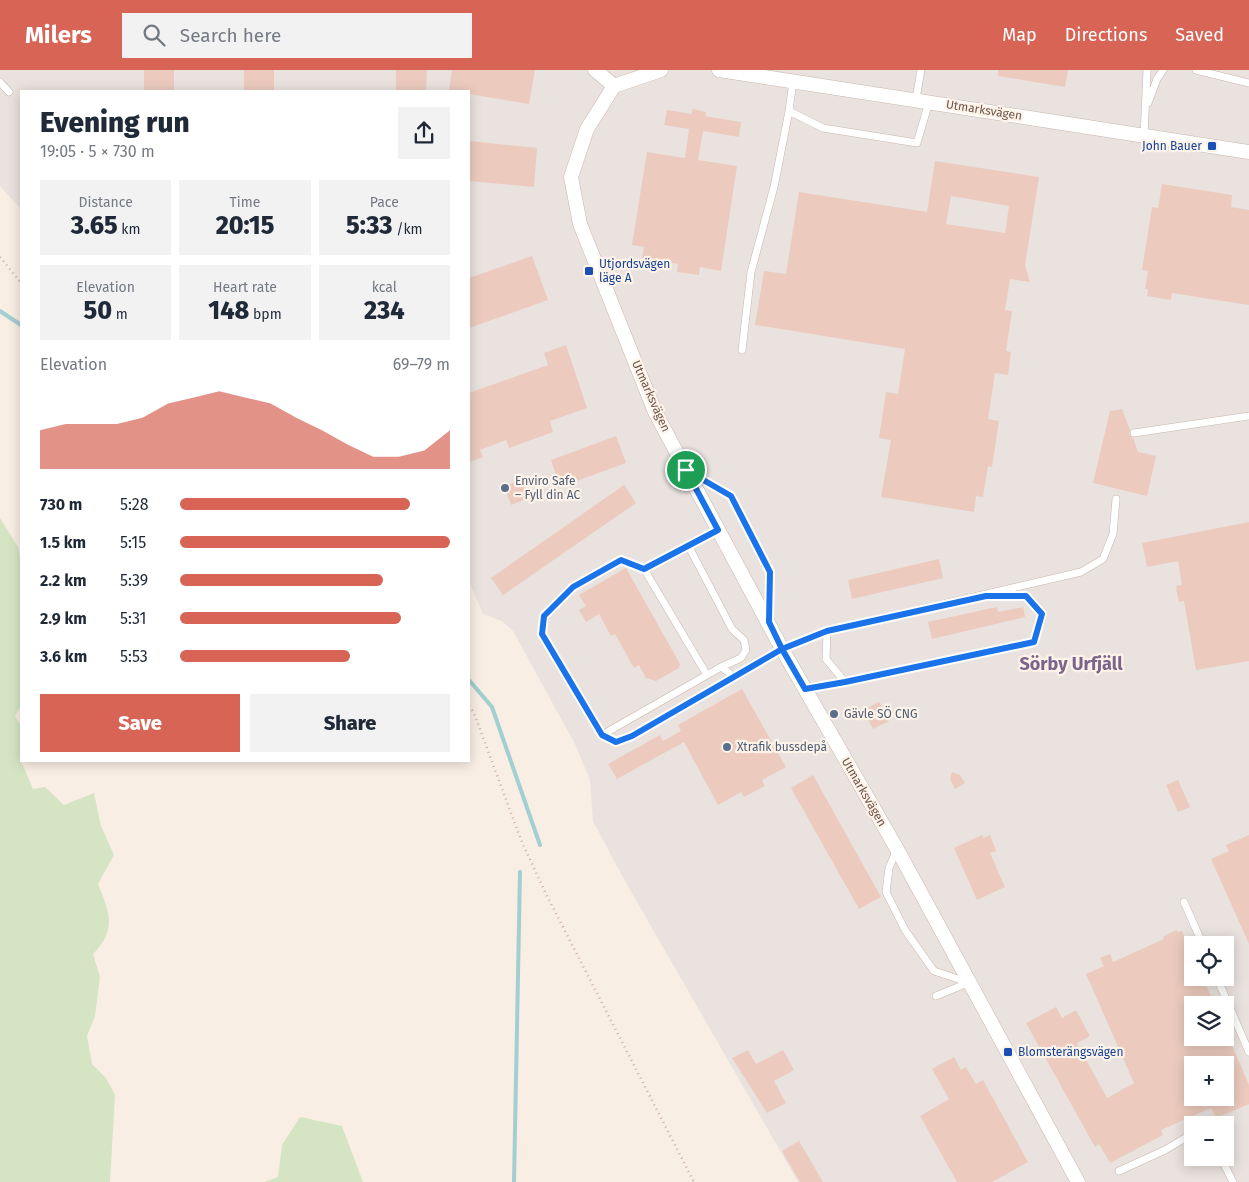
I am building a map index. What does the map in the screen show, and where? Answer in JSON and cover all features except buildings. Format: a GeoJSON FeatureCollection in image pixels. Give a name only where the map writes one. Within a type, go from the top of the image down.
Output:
{"type":"FeatureCollection","features":[{"type":"Feature","properties":{"kind":"street"},"geometry":{"type":"LineString","coordinates":[[595,70],[614,86],[661,70]]}},
{"type":"Feature","properties":{"kind":"street","name":"Utmarksvägen"},"geometry":{"type":"LineString","coordinates":[[719,70],[923,100],[1249,152]]}},
{"type":"Feature","properties":{"kind":"street","name":"Utmarksvägen"},"geometry":{"type":"LineString","coordinates":[[614,86],[587,130],[571,177],[580,224],[655,412],[782,649],[897,849],[1078,1182]]}},
{"type":"Feature","properties":{"kind":"lane"},"geometry":{"type":"LineString","coordinates":[[789,111],[823,128],[917,143],[923,100],[921,70]]}},
{"type":"Feature","properties":{"kind":"lane"},"geometry":{"type":"LineString","coordinates":[[1144,136],[1146,70]]}},
{"type":"Feature","properties":{"kind":"lane"},"geometry":{"type":"LineString","coordinates":[[1146,109],[1157,79],[1164,70]]}},
{"type":"Feature","properties":{"kind":"lane"},"geometry":{"type":"LineString","coordinates":[[1196,70],[1249,83]]}},
{"type":"Feature","properties":{"kind":"lane"},"geometry":{"type":"LineString","coordinates":[[742,350],[751,272],[774,187],[793,81]]}},
{"type":"Feature","properties":{"kind":"lane"},"geometry":{"type":"LineString","coordinates":[[0,82],[10,92]]}},
{"type":"Feature","properties":{"kind":"lane"},"geometry":{"type":"LineString","coordinates":[[1134,433],[1249,416]]}},
{"type":"Feature","properties":{"kind":"lane"},"geometry":{"type":"LineString","coordinates":[[686,470],[731,496],[770,572],[769,622]]}},
{"type":"Feature","properties":{"kind":"lane"},"geometry":{"type":"LineString","coordinates":[[707,675],[644,569],[621,560],[573,587],[544,616],[542,634],[602,735],[616,742],[632,736],[782,649],[827,631],[986,596],[1081,572],[1103,559],[1113,534],[1116,499]]}},
{"type":"Feature","properties":{"kind":"lane"},"geometry":{"type":"LineString","coordinates":[[644,569],[718,530]]}},
{"type":"Feature","properties":{"kind":"lane"},"geometry":{"type":"LineString","coordinates":[[602,735],[721,667],[741,658],[746,650],[744,640],[732,629],[688,545]]}},
{"type":"Feature","properties":{"kind":"lane"},"geometry":{"type":"LineString","coordinates":[[805,689],[1034,642],[1042,614],[1026,596],[986,596]]}},
{"type":"Feature","properties":{"kind":"lane"},"geometry":{"type":"LineString","coordinates":[[827,631],[826,659],[845,682]]}},
{"type":"Feature","properties":{"kind":"lane"},"geometry":{"type":"LineString","coordinates":[[721,667],[735,677]]}},
{"type":"Feature","properties":{"kind":"lane"},"geometry":{"type":"LineString","coordinates":[[897,849],[889,868],[886,892],[905,930],[934,971],[970,982]]}},
{"type":"Feature","properties":{"kind":"lane"},"geometry":{"type":"LineString","coordinates":[[1184,902],[1199,936]]}},
{"type":"Feature","properties":{"kind":"lane"},"geometry":{"type":"LineString","coordinates":[[936,996],[970,982]]}},
{"type":"Feature","properties":{"kind":"lane"},"geometry":{"type":"LineString","coordinates":[[1220,986],[1249,1052]]}},
{"type":"Feature","properties":{"kind":"lane"},"geometry":{"type":"LineString","coordinates":[[1119,1171],[1165,1150],[1184,1139]]}},
{"type":"Feature","properties":{"kind":"lane"},"geometry":{"type":"LineString","coordinates":[[1225,1166],[1233,1182]]}},
{"type":"Feature","properties":{"kind":"path"},"geometry":{"type":"LineString","coordinates":[[0,257],[20,282]]}},
{"type":"Feature","properties":{"kind":"path"},"geometry":{"type":"LineString","coordinates":[[470,707],[474,713],[521,840],[546,894],[694,1182]]}},
{"type":"Feature","properties":{"kind":"shaded area"},"geometry":{"type":"Polygon","coordinates":[[[0,70],[1249,70],[1249,1182],[798,1182],[625,881],[593,821],[590,780],[575,744],[513,631],[502,621],[483,614],[470,583],[470,90],[20,90],[20,208],[0,186],[0,70]]]}},
{"type":"Feature","properties":{"kind":"green space"},"geometry":{"type":"Polygon","coordinates":[[[0,518],[18,547],[20,558],[20,707],[15,716],[20,724],[20,762],[33,789],[45,787],[64,805],[94,793],[101,826],[114,855],[98,884],[106,904],[109,920],[106,937],[93,954],[100,977],[95,1016],[87,1036],[92,1064],[106,1078],[115,1095],[110,1182],[0,1182],[0,518]]]}},
{"type":"Feature","properties":{"kind":"green space"},"geometry":{"type":"Polygon","coordinates":[[[300,1117],[342,1126],[363,1182],[264,1182],[278,1177],[282,1145],[300,1117]]]}},
{"type":"Feature","properties":{"kind":"waterway"},"geometry":{"type":"LineString","coordinates":[[0,311],[20,324]]}},
{"type":"Feature","properties":{"kind":"waterway"},"geometry":{"type":"LineString","coordinates":[[470,681],[492,707],[540,845]]}},
{"type":"Feature","properties":{"kind":"waterway"},"geometry":{"type":"LineString","coordinates":[[514,1182],[520,872]]}},
{"type":"Feature","properties":{"kind":"place","name":"John Bauer"},"geometry":{"type":"Point","coordinates":[1212,146]}},
{"type":"Feature","properties":{"kind":"place","name":"Utjordsvägen läge A"},"geometry":{"type":"Point","coordinates":[589,271]}},
{"type":"Feature","properties":{"kind":"place","name":"Enviro Safe – Fyll din AC"},"geometry":{"type":"Point","coordinates":[505,488]}},
{"type":"Feature","properties":{"kind":"place","name":"Gävle SÖ CNG"},"geometry":{"type":"Point","coordinates":[834,714]}},
{"type":"Feature","properties":{"kind":"place","name":"Xtrafik bussdepå"},"geometry":{"type":"Point","coordinates":[727,747]}},
{"type":"Feature","properties":{"kind":"place","name":"Blomsterängsvägen"},"geometry":{"type":"Point","coordinates":[1008,1052]}},
{"type":"Feature","properties":{"kind":"district","name":"Sörby Urfjäll"},"geometry":{"type":"Point","coordinates":[1071,664]}},
{"type":"Feature","properties":{"kind":"route"},"geometry":{"type":"LineString","coordinates":[[686,470],[718,530],[644,569],[621,560],[573,587],[544,616],[542,634],[602,735],[616,742],[632,736],[782,649],[805,689],[828,686],[1034,642],[1042,614],[1026,596],[986,596],[827,631],[782,649],[769,622],[770,572],[731,496],[686,470]]}}]}
